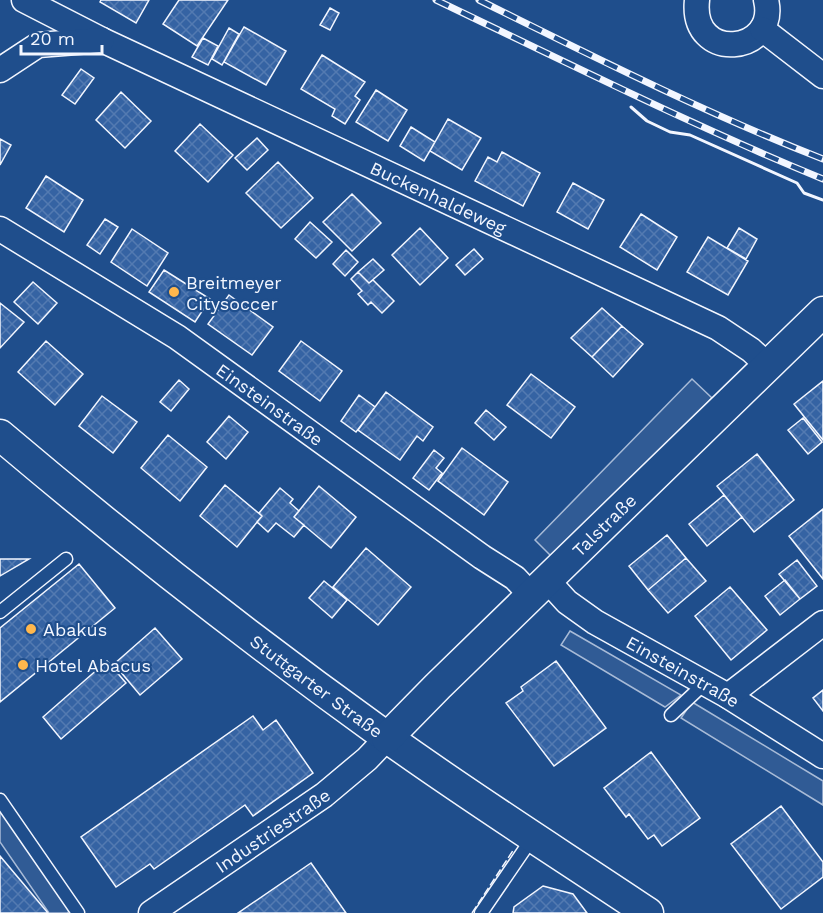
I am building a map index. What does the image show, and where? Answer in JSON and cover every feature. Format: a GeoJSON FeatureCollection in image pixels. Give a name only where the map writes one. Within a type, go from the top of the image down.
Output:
{"type":"FeatureCollection","features":[{"type":"Feature","properties":{"kind":"street","name":"Buckenhaldeweg"},"geometry":{"type":"LineString","coordinates":[[24,0],[102,40],[718,328],[752,350],[767,365]]}},
{"type":"Feature","properties":{"kind":"street"},"geometry":{"type":"LineString","coordinates":[[697,0],[696,12],[700,27],[710,38],[723,44],[738,45],[751,40],[762,29],[767,18],[766,0]]}},
{"type":"Feature","properties":{"kind":"street"},"geometry":{"type":"LineString","coordinates":[[762,29],[823,76]]}},
{"type":"Feature","properties":{"kind":"street","name":"Buckenhaldeweg"},"geometry":{"type":"LineString","coordinates":[[0,70],[38,45],[102,40]]}},
{"type":"Feature","properties":{"kind":"street","name":"Einsteinstraße"},"geometry":{"type":"LineString","coordinates":[[0,229],[177,337],[515,578],[567,602],[596,622],[728,696],[823,756]]}},
{"type":"Feature","properties":{"kind":"street","name":"Talstraße"},"geometry":{"type":"LineString","coordinates":[[387,738],[823,312]]}},
{"type":"Feature","properties":{"kind":"street","name":"Stuttgarter Straße"},"geometry":{"type":"LineString","coordinates":[[0,435],[138,550],[270,652],[387,738],[648,913]]}},
{"type":"Feature","properties":{"kind":"street"},"geometry":{"type":"LineString","coordinates":[[728,696],[823,623]]}},
{"type":"Feature","properties":{"kind":"street","name":"Industriestraße"},"geometry":{"type":"LineString","coordinates":[[151,913],[324,795],[367,759],[387,738]]}},
{"type":"Feature","properties":{"kind":"lane"},"geometry":{"type":"LineString","coordinates":[[0,612],[66,559]]}},
{"type":"Feature","properties":{"kind":"lane"},"geometry":{"type":"LineString","coordinates":[[670,715],[705,683]]}},
{"type":"Feature","properties":{"kind":"lane"},"geometry":{"type":"LineString","coordinates":[[0,800],[78,913]]}},
{"type":"Feature","properties":{"kind":"lane"},"geometry":{"type":"LineString","coordinates":[[481,913],[533,837]]}},
{"type":"Feature","properties":{"kind":"shaded area"},"geometry":{"type":"Polygon","coordinates":[[[692,379],[712,398],[554,559],[535,540],[692,379]]]}},
{"type":"Feature","properties":{"kind":"shaded area"},"geometry":{"type":"Polygon","coordinates":[[[570,631],[681,695],[665,707],[561,645],[570,631]]]}},
{"type":"Feature","properties":{"kind":"shaded area"},"geometry":{"type":"Polygon","coordinates":[[[692,702],[823,781],[823,805],[681,718],[692,702]]]}},
{"type":"Feature","properties":{"kind":"shaded area"},"geometry":{"type":"Polygon","coordinates":[[[0,810],[70,911],[49,913],[0,842],[0,810]]]}},
{"type":"Feature","properties":{"kind":"building"},"geometry":{"type":"Polygon","coordinates":[[[101,0],[149,0],[136,23],[100,2],[101,0]]]}},
{"type":"Feature","properties":{"kind":"building"},"geometry":{"type":"Polygon","coordinates":[[[179,0],[228,0],[197,46],[163,24],[179,0]]]}},
{"type":"Feature","properties":{"kind":"building"},"geometry":{"type":"Polygon","coordinates":[[[330,8],[339,13],[330,30],[320,25],[330,8]]]}},
{"type":"Feature","properties":{"kind":"building"},"geometry":{"type":"Polygon","coordinates":[[[244,27],[286,51],[266,85],[224,62],[244,27]]]}},
{"type":"Feature","properties":{"kind":"building"},"geometry":{"type":"Polygon","coordinates":[[[229,28],[239,34],[222,65],[212,59],[229,28]]]}},
{"type":"Feature","properties":{"kind":"building"},"geometry":{"type":"Polygon","coordinates":[[[203,38],[218,46],[208,65],[192,57],[203,38]]]}},
{"type":"Feature","properties":{"kind":"building"},"geometry":{"type":"Polygon","coordinates":[[[322,55],[365,82],[355,96],[360,100],[345,124],[332,116],[335,109],[301,89],[322,55]]]}},
{"type":"Feature","properties":{"kind":"building"},"geometry":{"type":"Polygon","coordinates":[[[81,69],[94,78],[75,104],[62,95],[81,69]]]}},
{"type":"Feature","properties":{"kind":"building"},"geometry":{"type":"Polygon","coordinates":[[[376,90],[407,110],[388,141],[356,122],[376,90]]]}},
{"type":"Feature","properties":{"kind":"building"},"geometry":{"type":"Polygon","coordinates":[[[121,92],[151,121],[125,148],[96,120],[121,92]]]}},
{"type":"Feature","properties":{"kind":"building"},"geometry":{"type":"Polygon","coordinates":[[[448,119],[481,138],[462,170],[430,151],[448,119]]]}},
{"type":"Feature","properties":{"kind":"building"},"geometry":{"type":"Polygon","coordinates":[[[200,124],[233,155],[208,182],[175,151],[200,124]]]}},
{"type":"Feature","properties":{"kind":"building"},"geometry":{"type":"Polygon","coordinates":[[[411,127],[435,142],[424,161],[400,146],[411,127]]]}},
{"type":"Feature","properties":{"kind":"building"},"geometry":{"type":"Polygon","coordinates":[[[257,138],[268,150],[247,170],[235,158],[257,138]]]}},
{"type":"Feature","properties":{"kind":"building"},"geometry":{"type":"Polygon","coordinates":[[[0,139],[11,145],[0,165],[0,139]]]}},
{"type":"Feature","properties":{"kind":"building"},"geometry":{"type":"Polygon","coordinates":[[[502,152],[540,173],[523,206],[475,181],[488,157],[497,162],[502,152]]]}},
{"type":"Feature","properties":{"kind":"building"},"geometry":{"type":"Polygon","coordinates":[[[278,162],[313,198],[281,228],[246,193],[278,162]]]}},
{"type":"Feature","properties":{"kind":"building"},"geometry":{"type":"Polygon","coordinates":[[[46,176],[83,200],[64,232],[26,208],[46,176]]]}},
{"type":"Feature","properties":{"kind":"building"},"geometry":{"type":"Polygon","coordinates":[[[573,183],[604,200],[588,229],[557,212],[573,183]]]}},
{"type":"Feature","properties":{"kind":"building"},"geometry":{"type":"Polygon","coordinates":[[[352,194],[381,223],[352,251],[323,222],[352,194]]]}},
{"type":"Feature","properties":{"kind":"building"},"geometry":{"type":"Polygon","coordinates":[[[641,214],[677,237],[657,270],[620,247],[641,214]]]}},
{"type":"Feature","properties":{"kind":"building"},"geometry":{"type":"Polygon","coordinates":[[[105,219],[118,227],[100,254],[87,245],[105,219]]]}},
{"type":"Feature","properties":{"kind":"building"},"geometry":{"type":"Polygon","coordinates":[[[310,222],[332,242],[316,258],[295,239],[310,222]]]}},
{"type":"Feature","properties":{"kind":"building"},"geometry":{"type":"Polygon","coordinates":[[[420,228],[448,258],[420,285],[392,255],[420,228]]]}},
{"type":"Feature","properties":{"kind":"building"},"geometry":{"type":"Polygon","coordinates":[[[739,228],[757,239],[746,259],[727,248],[739,228]]]}},
{"type":"Feature","properties":{"kind":"building"},"geometry":{"type":"Polygon","coordinates":[[[132,229],[168,253],[147,286],[111,262],[132,229]]]}},
{"type":"Feature","properties":{"kind":"building"},"geometry":{"type":"Polygon","coordinates":[[[708,237],[748,261],[728,295],[687,272],[708,237]]]}},
{"type":"Feature","properties":{"kind":"building"},"geometry":{"type":"Polygon","coordinates":[[[474,249],[483,259],[465,275],[456,265],[474,249]]]}},
{"type":"Feature","properties":{"kind":"building"},"geometry":{"type":"Polygon","coordinates":[[[346,250],[358,262],[345,276],[333,264],[346,250]]]}},
{"type":"Feature","properties":{"kind":"building"},"geometry":{"type":"Polygon","coordinates":[[[373,259],[384,270],[369,283],[358,272],[373,259]]]}},
{"type":"Feature","properties":{"kind":"building"},"geometry":{"type":"Polygon","coordinates":[[[164,270],[210,299],[195,322],[149,292],[164,270]]]}},
{"type":"Feature","properties":{"kind":"building"},"geometry":{"type":"Polygon","coordinates":[[[358,272],[369,283],[373,280],[394,301],[382,313],[371,302],[368,305],[358,294],[362,291],[351,279],[358,272]]]}},
{"type":"Feature","properties":{"kind":"building"},"geometry":{"type":"Polygon","coordinates":[[[33,282],[57,303],[38,324],[14,302],[33,282]]]}},
{"type":"Feature","properties":{"kind":"building"},"geometry":{"type":"Polygon","coordinates":[[[229,295],[273,327],[252,355],[208,324],[229,295]]]}},
{"type":"Feature","properties":{"kind":"building"},"geometry":{"type":"Polygon","coordinates":[[[0,303],[24,322],[0,348],[0,303]]]}},
{"type":"Feature","properties":{"kind":"building"},"geometry":{"type":"Polygon","coordinates":[[[602,308],[622,326],[592,357],[571,338],[602,308]]]}},
{"type":"Feature","properties":{"kind":"building"},"geometry":{"type":"Polygon","coordinates":[[[622,326],[643,344],[613,377],[592,357],[622,326]]]}},
{"type":"Feature","properties":{"kind":"building"},"geometry":{"type":"Polygon","coordinates":[[[46,341],[83,374],[55,405],[18,372],[46,341]]]}},
{"type":"Feature","properties":{"kind":"building"},"geometry":{"type":"Polygon","coordinates":[[[301,341],[342,371],[320,401],[279,371],[301,341]]]}},
{"type":"Feature","properties":{"kind":"building"},"geometry":{"type":"Polygon","coordinates":[[[531,374],[575,407],[551,438],[507,405],[531,374]]]}},
{"type":"Feature","properties":{"kind":"building"},"geometry":{"type":"Polygon","coordinates":[[[179,380],[189,389],[171,411],[160,402],[179,380]]]}},
{"type":"Feature","properties":{"kind":"building"},"geometry":{"type":"Polygon","coordinates":[[[823,381],[823,440],[794,404],[823,381]]]}},
{"type":"Feature","properties":{"kind":"building"},"geometry":{"type":"Polygon","coordinates":[[[386,392],[433,427],[423,441],[417,436],[400,460],[358,430],[386,392]]]}},
{"type":"Feature","properties":{"kind":"building"},"geometry":{"type":"Polygon","coordinates":[[[359,395],[375,407],[356,432],[341,421],[359,395]]]}},
{"type":"Feature","properties":{"kind":"building"},"geometry":{"type":"Polygon","coordinates":[[[102,396],[137,422],[113,453],[79,426],[102,396]]]}},
{"type":"Feature","properties":{"kind":"building"},"geometry":{"type":"Polygon","coordinates":[[[486,410],[506,427],[494,440],[475,423],[486,410]]]}},
{"type":"Feature","properties":{"kind":"building"},"geometry":{"type":"Polygon","coordinates":[[[229,416],[248,432],[226,459],[207,442],[229,416]]]}},
{"type":"Feature","properties":{"kind":"building"},"geometry":{"type":"Polygon","coordinates":[[[803,418],[822,442],[808,454],[788,430],[803,418]]]}},
{"type":"Feature","properties":{"kind":"building"},"geometry":{"type":"Polygon","coordinates":[[[168,435],[207,467],[180,501],[141,468],[168,435]]]}},
{"type":"Feature","properties":{"kind":"building"},"geometry":{"type":"Polygon","coordinates":[[[462,448],[508,482],[484,515],[438,481],[462,448]]]}},
{"type":"Feature","properties":{"kind":"building"},"geometry":{"type":"Polygon","coordinates":[[[434,450],[444,458],[436,468],[442,473],[429,490],[413,478],[434,450]]]}},
{"type":"Feature","properties":{"kind":"building"},"geometry":{"type":"Polygon","coordinates":[[[757,454],[794,500],[754,532],[717,486],[757,454]]]}},
{"type":"Feature","properties":{"kind":"building"},"geometry":{"type":"Polygon","coordinates":[[[225,485],[262,516],[237,547],[200,516],[225,485]]]}},
{"type":"Feature","properties":{"kind":"building"},"geometry":{"type":"Polygon","coordinates":[[[319,486],[356,517],[331,548],[294,517],[319,486]]]}},
{"type":"Feature","properties":{"kind":"building"},"geometry":{"type":"Polygon","coordinates":[[[280,488],[293,499],[290,503],[299,511],[294,517],[304,525],[294,537],[276,523],[268,532],[257,522],[262,516],[259,513],[280,488]]]}},
{"type":"Feature","properties":{"kind":"building"},"geometry":{"type":"Polygon","coordinates":[[[724,495],[742,517],[707,546],[689,524],[724,495]]]}},
{"type":"Feature","properties":{"kind":"building"},"geometry":{"type":"Polygon","coordinates":[[[823,509],[823,579],[789,536],[823,509]]]}},
{"type":"Feature","properties":{"kind":"building"},"geometry":{"type":"Polygon","coordinates":[[[667,535],[686,558],[648,590],[629,566],[667,535]]]}},
{"type":"Feature","properties":{"kind":"building"},"geometry":{"type":"Polygon","coordinates":[[[366,548],[411,587],[378,625],[333,587],[366,548]]]}},
{"type":"Feature","properties":{"kind":"building"},"geometry":{"type":"Polygon","coordinates":[[[686,558],[706,581],[668,613],[648,590],[686,558]]]}},
{"type":"Feature","properties":{"kind":"building"},"geometry":{"type":"Polygon","coordinates":[[[0,559],[29,559],[0,576],[0,559]]]}},
{"type":"Feature","properties":{"kind":"building"},"geometry":{"type":"Polygon","coordinates":[[[797,560],[817,586],[800,599],[779,574],[797,560]]]}},
{"type":"Feature","properties":{"kind":"building","name":"Hotel Abacus"},"geometry":{"type":"Polygon","coordinates":[[[79,564],[115,608],[0,702],[0,628],[79,564]]]}},
{"type":"Feature","properties":{"kind":"building"},"geometry":{"type":"Polygon","coordinates":[[[785,580],[800,599],[780,615],[765,596],[785,580]]]}},
{"type":"Feature","properties":{"kind":"building"},"geometry":{"type":"Polygon","coordinates":[[[324,581],[347,600],[332,618],[309,598],[324,581]]]}},
{"type":"Feature","properties":{"kind":"building"},"geometry":{"type":"Polygon","coordinates":[[[730,587],[767,630],[731,660],[695,616],[730,587]]]}},
{"type":"Feature","properties":{"kind":"building"},"geometry":{"type":"Polygon","coordinates":[[[155,628],[182,659],[140,695],[114,664],[155,628]]]}},
{"type":"Feature","properties":{"kind":"building"},"geometry":{"type":"Polygon","coordinates":[[[107,661],[126,683],[61,739],[43,717],[107,661]]]}},
{"type":"Feature","properties":{"kind":"building"},"geometry":{"type":"Polygon","coordinates":[[[556,661],[606,728],[554,766],[506,703],[523,691],[521,687],[556,661]]]}},
{"type":"Feature","properties":{"kind":"building"},"geometry":{"type":"Polygon","coordinates":[[[823,690],[823,711],[813,698],[823,690]]]}},
{"type":"Feature","properties":{"kind":"building"},"geometry":{"type":"Polygon","coordinates":[[[253,716],[263,730],[276,720],[313,773],[253,816],[245,805],[154,869],[150,864],[116,887],[81,837],[253,716]]]}},
{"type":"Feature","properties":{"kind":"building"},"geometry":{"type":"Polygon","coordinates":[[[651,752],[700,818],[662,846],[654,835],[648,839],[629,814],[626,817],[604,788],[651,752]]]}},
{"type":"Feature","properties":{"kind":"building"},"geometry":{"type":"Polygon","coordinates":[[[781,806],[823,862],[823,877],[781,909],[731,844],[781,806]]]}},
{"type":"Feature","properties":{"kind":"building"},"geometry":{"type":"Polygon","coordinates":[[[0,856],[48,913],[0,913],[0,856]]]}},
{"type":"Feature","properties":{"kind":"building"},"geometry":{"type":"Polygon","coordinates":[[[311,863],[346,913],[238,913],[311,863]]]}},
{"type":"Feature","properties":{"kind":"building"},"geometry":{"type":"Polygon","coordinates":[[[543,886],[573,894],[587,913],[513,913],[514,907],[543,886]]]}},
{"type":"Feature","properties":{"kind":"railway"},"geometry":{"type":"LineString","coordinates":[[436,0],[676,115],[823,179]]}},
{"type":"Feature","properties":{"kind":"railway"},"geometry":{"type":"LineString","coordinates":[[479,0],[692,103],[823,159]]}},
{"type":"Feature","properties":{"kind":"fence"},"geometry":{"type":"LineString","coordinates":[[472,913],[514,849]]}},
{"type":"Feature","properties":{"kind":"wall"},"geometry":{"type":"LineString","coordinates":[[631,107],[647,121],[670,132],[690,135],[797,183],[804,193],[823,200]]}},
{"type":"Feature","properties":{"kind":"place","name":"Breitmeyer Citysoccer"},"geometry":{"type":"Point","coordinates":[174,292]}},
{"type":"Feature","properties":{"kind":"place","name":"Abakus"},"geometry":{"type":"Point","coordinates":[31,629]}},
{"type":"Feature","properties":{"kind":"place","name":"Hotel Abacus"},"geometry":{"type":"Point","coordinates":[23,665]}}]}
